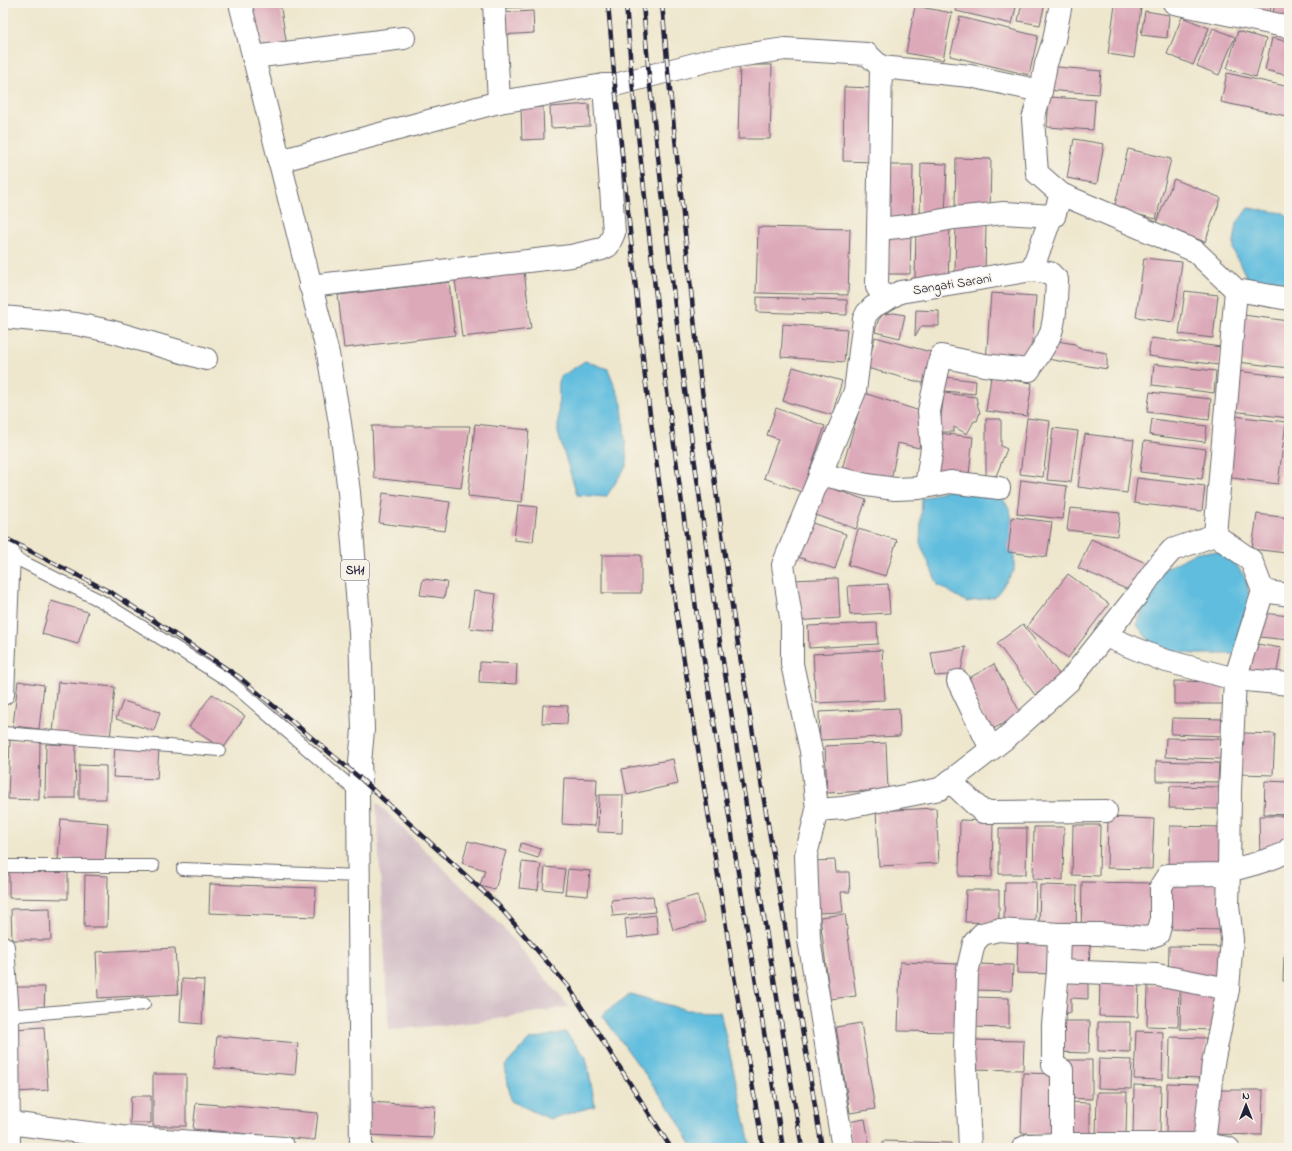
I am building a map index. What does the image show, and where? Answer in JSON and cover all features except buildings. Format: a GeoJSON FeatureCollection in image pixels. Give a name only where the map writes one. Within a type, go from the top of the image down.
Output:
{"type":"FeatureCollection","features":[{"type":"Feature","properties":{"kind":"street","name":"SH1"},"geometry":{"type":"LineString","coordinates":[[240,3],[328,354],[340,423],[349,492],[360,632],[363,715],[360,763],[361,779],[358,793],[361,1148]]}},
{"type":"Feature","properties":{"kind":"street"},"geometry":{"type":"LineString","coordinates":[[494,3],[499,102]]}},
{"type":"Feature","properties":{"kind":"street"},"geometry":{"type":"LineString","coordinates":[[1061,3],[1054,40],[1046,64],[1033,119],[1037,173],[1061,194],[1195,251],[1236,290],[1289,300]]}},
{"type":"Feature","properties":{"kind":"street"},"geometry":{"type":"LineString","coordinates":[[1174,3],[1289,27]]}},
{"type":"Feature","properties":{"kind":"street"},"geometry":{"type":"LineString","coordinates":[[253,57],[404,38]]}},
{"type":"Feature","properties":{"kind":"street"},"geometry":{"type":"LineString","coordinates":[[279,161],[499,102],[604,85],[615,85],[710,60],[785,49],[867,54],[881,67],[970,76],[1041,90]]}},
{"type":"Feature","properties":{"kind":"street"},"geometry":{"type":"LineString","coordinates":[[881,67],[877,288],[886,300]]}},
{"type":"Feature","properties":{"kind":"street"},"geometry":{"type":"LineString","coordinates":[[310,286],[571,256],[602,249],[608,246],[614,233],[604,85]]}},
{"type":"Feature","properties":{"kind":"street"},"geometry":{"type":"LineString","coordinates":[[926,486],[932,448],[929,411],[941,356],[984,365],[1029,370],[1047,342],[1055,303],[1057,280],[1050,273],[1032,270],[1051,218],[1054,216],[1061,194]]}},
{"type":"Feature","properties":{"kind":"street"},"geometry":{"type":"LineString","coordinates":[[879,229],[916,225],[954,218],[1004,213],[1054,216]]}},
{"type":"Feature","properties":{"kind":"street","name":"Sangati Sarani"},"geometry":{"type":"LineString","coordinates":[[843,1148],[809,940],[806,855],[817,810],[811,751],[792,664],[792,624],[783,565],[855,391],[864,318],[867,313],[873,307],[900,292],[1032,270]]}},
{"type":"Feature","properties":{"kind":"street"},"geometry":{"type":"LineString","coordinates":[[1215,535],[1236,290]]}},
{"type":"Feature","properties":{"kind":"street"},"geometry":{"type":"LineString","coordinates":[[3,317],[76,324],[118,333],[206,359]]}},
{"type":"Feature","properties":{"kind":"street"},"geometry":{"type":"LineString","coordinates":[[820,474],[867,485],[895,489],[919,488],[950,482],[999,488]]}},
{"type":"Feature","properties":{"kind":"street"},"geometry":{"type":"LineString","coordinates":[[1204,1144],[1213,1063],[1228,989],[1232,939],[1228,905],[1230,791],[1235,679],[1263,591],[1251,560],[1215,535]]}},
{"type":"Feature","properties":{"kind":"street"},"geometry":{"type":"LineString","coordinates":[[817,810],[842,808],[940,789],[1007,737],[1070,681],[1141,590],[1156,567],[1172,550],[1215,535]]}},
{"type":"Feature","properties":{"kind":"street"},"geometry":{"type":"LineString","coordinates":[[3,694],[6,553]]}},
{"type":"Feature","properties":{"kind":"street"},"geometry":{"type":"LineString","coordinates":[[1263,591],[1289,595]]}},
{"type":"Feature","properties":{"kind":"street"},"geometry":{"type":"LineString","coordinates":[[1104,636],[1163,660],[1235,679],[1289,684]]}},
{"type":"Feature","properties":{"kind":"street"},"geometry":{"type":"LineString","coordinates":[[958,681],[991,749]]}},
{"type":"Feature","properties":{"kind":"street"},"geometry":{"type":"LineString","coordinates":[[950,781],[983,812],[1106,811]]}},
{"type":"Feature","properties":{"kind":"street"},"geometry":{"type":"LineString","coordinates":[[970,1148],[965,1048],[967,973],[974,943],[982,934],[998,930],[1059,934],[1099,934],[1147,938],[1158,934],[1161,922],[1161,886],[1168,875],[1220,874],[1278,856],[1287,852],[1289,849]]}},
{"type":"Feature","properties":{"kind":"street"},"geometry":{"type":"LineString","coordinates":[[1059,934],[1058,972],[1053,1025],[1053,1065],[1062,1070],[1062,1144]]}},
{"type":"Feature","properties":{"kind":"street"},"geometry":{"type":"LineString","coordinates":[[3,947],[8,1016],[9,1148]]}},
{"type":"Feature","properties":{"kind":"street"},"geometry":{"type":"LineString","coordinates":[[1058,972],[1157,976],[1228,989]]}},
{"type":"Feature","properties":{"kind":"street"},"geometry":{"type":"LineString","coordinates":[[9,1123],[121,1137],[284,1148]]}},
{"type":"Feature","properties":{"kind":"street"},"geometry":{"type":"LineString","coordinates":[[1023,1148],[1029,1145],[1062,1144],[1204,1144],[1228,1148]]}},
{"type":"Feature","properties":{"kind":"lane"},"geometry":{"type":"LineString","coordinates":[[6,553],[101,601],[229,681],[358,793]]}},
{"type":"Feature","properties":{"kind":"lane"},"geometry":{"type":"LineString","coordinates":[[3,733],[219,750]]}},
{"type":"Feature","properties":{"kind":"lane"},"geometry":{"type":"LineString","coordinates":[[3,866],[153,866]]}},
{"type":"Feature","properties":{"kind":"lane"},"geometry":{"type":"LineString","coordinates":[[183,869],[358,876]]}},
{"type":"Feature","properties":{"kind":"lane"},"geometry":{"type":"LineString","coordinates":[[8,1016],[144,1004]]}},
{"type":"Feature","properties":{"kind":"shaded area"},"geometry":{"type":"Polygon","coordinates":[[[376,802],[499,923],[569,1007],[478,1022],[389,1030],[376,802]]]}},
{"type":"Feature","properties":{"kind":"water"},"geometry":{"type":"Polygon","coordinates":[[[1248,208],[1284,213],[1289,219],[1289,282],[1284,283],[1247,278],[1233,250],[1237,223],[1248,208]]]}},
{"type":"Feature","properties":{"kind":"water"},"geometry":{"type":"Polygon","coordinates":[[[585,361],[608,369],[622,404],[627,465],[606,497],[577,495],[558,433],[559,378],[585,361]]]}},
{"type":"Feature","properties":{"kind":"water"},"geometry":{"type":"Polygon","coordinates":[[[954,487],[1001,496],[1010,510],[1014,531],[1014,571],[995,597],[967,602],[938,585],[920,543],[922,499],[954,487]]]}},
{"type":"Feature","properties":{"kind":"water"},"geometry":{"type":"Polygon","coordinates":[[[1197,552],[1227,552],[1247,580],[1251,616],[1237,654],[1193,654],[1154,647],[1137,625],[1148,593],[1163,570],[1197,552]]]}},
{"type":"Feature","properties":{"kind":"water"},"geometry":{"type":"Polygon","coordinates":[[[630,994],[687,1010],[720,1011],[751,1148],[693,1148],[674,1114],[602,1015],[630,994]]]}},
{"type":"Feature","properties":{"kind":"water"},"geometry":{"type":"Polygon","coordinates":[[[565,1032],[586,1057],[595,1106],[550,1119],[511,1101],[505,1066],[529,1040],[565,1032]]]}},
{"type":"Feature","properties":{"kind":"railway"},"geometry":{"type":"LineString","coordinates":[[608,3],[645,377],[677,616],[731,958],[763,1148]]}},
{"type":"Feature","properties":{"kind":"railway"},"geometry":{"type":"LineString","coordinates":[[626,3],[632,81],[665,377],[697,616],[783,1148]]}},
{"type":"Feature","properties":{"kind":"railway"},"geometry":{"type":"LineString","coordinates":[[643,3],[649,77],[683,376],[716,617],[802,1148]]}},
{"type":"Feature","properties":{"kind":"railway"},"geometry":{"type":"LineString","coordinates":[[662,3],[700,376],[734,620],[822,1148]]}},
{"type":"Feature","properties":{"kind":"railway"},"geometry":{"type":"LineString","coordinates":[[3,537],[112,593],[239,677],[361,779],[498,905],[568,986],[671,1148]]}}]}
